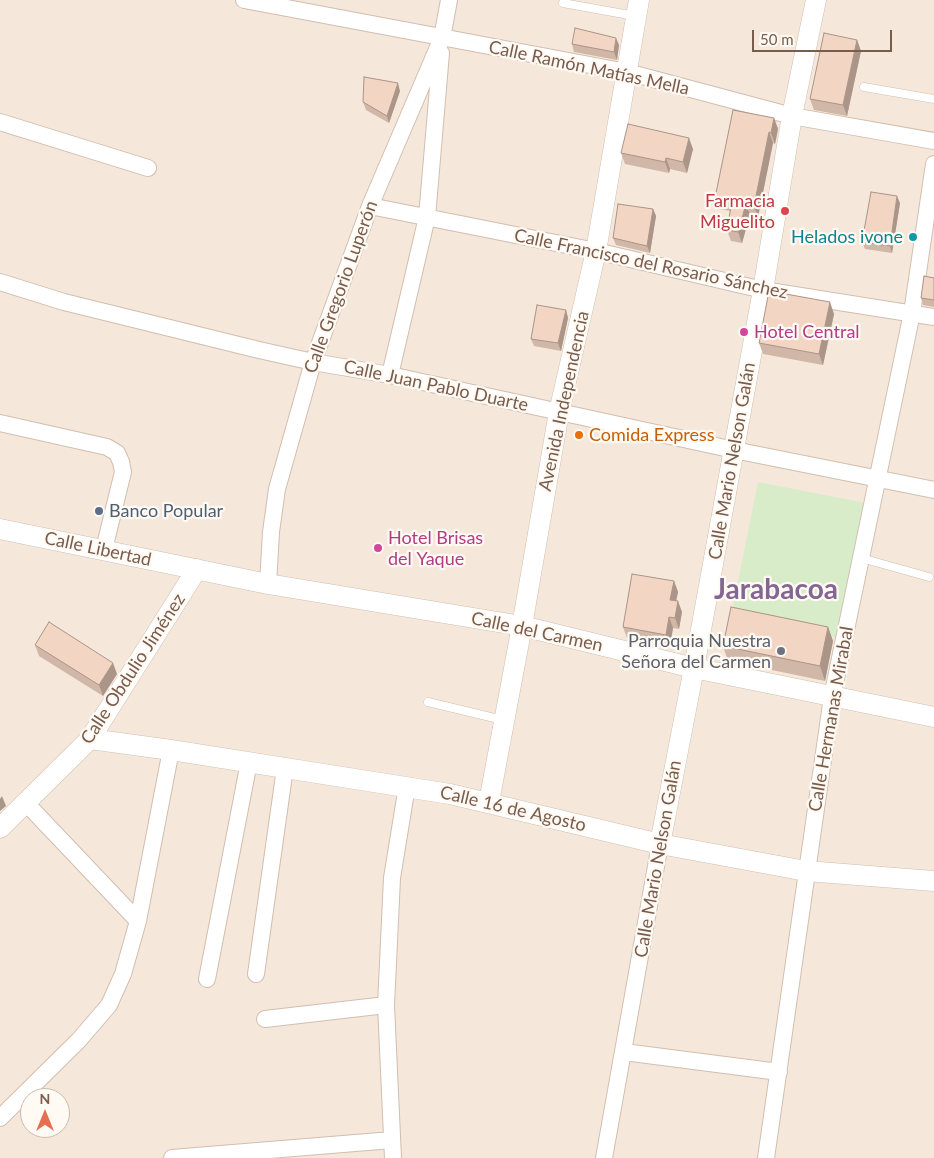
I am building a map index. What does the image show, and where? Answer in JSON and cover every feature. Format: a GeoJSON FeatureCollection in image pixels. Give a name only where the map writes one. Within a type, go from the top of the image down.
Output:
{"type":"FeatureCollection","features":[{"type":"Feature","properties":{"kind":"street","name":"Calle Ramón Matías Mella"},"geometry":{"type":"LineString","coordinates":[[244,0],[627,72],[792,116],[934,141]]}},
{"type":"Feature","properties":{"kind":"street","name":"Calle Gregorio Luperón"},"geometry":{"type":"LineString","coordinates":[[268,584],[271,532],[277,489],[313,362],[370,206],[442,38],[448,0]]}},
{"type":"Feature","properties":{"kind":"street","name":"Calle Mario Nelson Galán"},"geometry":{"type":"LineString","coordinates":[[604,1158],[660,844],[734,450],[792,116],[816,0]]}},
{"type":"Feature","properties":{"kind":"street","name":"Avenida Independencia"},"geometry":{"type":"LineString","coordinates":[[488,802],[522,626],[559,412],[596,251],[637,8]]}},
{"type":"Feature","properties":{"kind":"street"},"geometry":{"type":"LineString","coordinates":[[390,375],[427,217],[442,38]]}},
{"type":"Feature","properties":{"kind":"street"},"geometry":{"type":"LineString","coordinates":[[0,122],[148,168]]}},
{"type":"Feature","properties":{"kind":"street","name":"Calle Hermanas Mirabal"},"geometry":{"type":"LineString","coordinates":[[766,1158],[832,697],[912,313],[934,164]]}},
{"type":"Feature","properties":{"kind":"street","name":"Calle Francisco del Rosario Sánchez"},"geometry":{"type":"LineString","coordinates":[[370,206],[596,251],[762,290],[934,317]]}},
{"type":"Feature","properties":{"kind":"street","name":"Calle Juan Pablo Duarte"},"geometry":{"type":"LineString","coordinates":[[0,282],[64,302],[313,362],[390,375],[734,450],[934,490]]}},
{"type":"Feature","properties":{"kind":"street"},"geometry":{"type":"LineString","coordinates":[[0,423],[107,447],[117,453],[123,472],[104,550]]}},
{"type":"Feature","properties":{"kind":"street","name":"Calle Libertad"},"geometry":{"type":"LineString","coordinates":[[0,529],[196,569]]}},
{"type":"Feature","properties":{"kind":"street","name":"Calle del Carmen"},"geometry":{"type":"LineString","coordinates":[[196,569],[268,584],[522,626],[694,668],[934,717]]}},
{"type":"Feature","properties":{"kind":"street","name":"Calle Obdulio Jiménez"},"geometry":{"type":"LineString","coordinates":[[0,828],[90,739],[177,603],[196,569]]}},
{"type":"Feature","properties":{"kind":"street","name":"Calle 16 de Agosto"},"geometry":{"type":"LineString","coordinates":[[90,739],[407,786],[488,802],[660,844],[806,871],[934,880]]}},
{"type":"Feature","properties":{"kind":"street"},"geometry":{"type":"LineString","coordinates":[[0,1118],[79,1040],[109,1005],[123,974],[138,921],[171,750]]}},
{"type":"Feature","properties":{"kind":"street"},"geometry":{"type":"LineString","coordinates":[[207,979],[249,762]]}},
{"type":"Feature","properties":{"kind":"street"},"geometry":{"type":"LineString","coordinates":[[256,974],[285,768]]}},
{"type":"Feature","properties":{"kind":"street"},"geometry":{"type":"LineString","coordinates":[[393,1158],[386,1005],[392,878],[407,786]]}},
{"type":"Feature","properties":{"kind":"street"},"geometry":{"type":"LineString","coordinates":[[26,803],[138,921]]}},
{"type":"Feature","properties":{"kind":"street"},"geometry":{"type":"LineString","coordinates":[[265,1018],[386,1005]]}},
{"type":"Feature","properties":{"kind":"street"},"geometry":{"type":"LineString","coordinates":[[624,1052],[779,1072]]}},
{"type":"Feature","properties":{"kind":"street"},"geometry":{"type":"LineString","coordinates":[[172,1158],[392,1140]]}},
{"type":"Feature","properties":{"kind":"lane"},"geometry":{"type":"LineString","coordinates":[[563,3],[637,8]]}},
{"type":"Feature","properties":{"kind":"lane"},"geometry":{"type":"LineString","coordinates":[[864,87],[934,99]]}},
{"type":"Feature","properties":{"kind":"lane"},"geometry":{"type":"LineString","coordinates":[[861,558],[929,576]]}},
{"type":"Feature","properties":{"kind":"lane"},"geometry":{"type":"LineString","coordinates":[[428,702],[504,720]]}},
{"type":"Feature","properties":{"kind":"shaded area"},"geometry":{"type":"Polygon","coordinates":[[[0,0],[934,0],[934,1158],[0,1158],[0,0]]]}},
{"type":"Feature","properties":{"kind":"green space"},"geometry":{"type":"Polygon","coordinates":[[[758,482],[866,503],[839,638],[731,616],[758,482]]]}},
{"type":"Feature","properties":{"kind":"building"},"geometry":{"type":"Polygon","coordinates":[[[575,28],[616,38],[614,52],[572,44],[575,28]]]}},
{"type":"Feature","properties":{"kind":"building"},"geometry":{"type":"Polygon","coordinates":[[[824,33],[857,40],[843,105],[810,99],[824,33]]]}},
{"type":"Feature","properties":{"kind":"building"},"geometry":{"type":"Polygon","coordinates":[[[364,77],[398,83],[387,116],[363,102],[364,77]]]}},
{"type":"Feature","properties":{"kind":"building"},"geometry":{"type":"Polygon","coordinates":[[[733,110],[774,118],[771,133],[769,132],[754,206],[746,204],[738,232],[727,230],[732,201],[715,198],[733,110]]]}},
{"type":"Feature","properties":{"kind":"building"},"geometry":{"type":"Polygon","coordinates":[[[628,124],[689,138],[683,162],[666,158],[665,162],[621,153],[628,124]]]}},
{"type":"Feature","properties":{"kind":"building"},"geometry":{"type":"Polygon","coordinates":[[[871,192],[897,196],[890,246],[862,242],[871,192]]]}},
{"type":"Feature","properties":{"kind":"building"},"geometry":{"type":"Polygon","coordinates":[[[618,204],[653,209],[647,246],[613,238],[618,204]]]}},
{"type":"Feature","properties":{"kind":"building"},"geometry":{"type":"Polygon","coordinates":[[[924,276],[934,278],[934,300],[921,298],[924,276]]]}},
{"type":"Feature","properties":{"kind":"building"},"geometry":{"type":"Polygon","coordinates":[[[769,291],[830,302],[819,354],[759,343],[769,291]]]}},
{"type":"Feature","properties":{"kind":"building"},"geometry":{"type":"Polygon","coordinates":[[[537,305],[566,310],[558,343],[531,339],[537,305]]]}},
{"type":"Feature","properties":{"kind":"building"},"geometry":{"type":"Polygon","coordinates":[[[632,574],[674,581],[670,600],[678,601],[675,618],[669,617],[666,635],[623,627],[632,574]]]}},
{"type":"Feature","properties":{"kind":"building","name":"Parroquia Nuestra Señora del Carmen"},"geometry":{"type":"Polygon","coordinates":[[[731,607],[828,627],[820,666],[723,646],[731,607]]]}},
{"type":"Feature","properties":{"kind":"building"},"geometry":{"type":"Polygon","coordinates":[[[49,622],[113,663],[99,685],[35,645],[49,622]]]}},
{"type":"Feature","properties":{"kind":"place","name":"Farmacia Miguelito"},"geometry":{"type":"Point","coordinates":[785,211]}},
{"type":"Feature","properties":{"kind":"place","name":"Helados ivone"},"geometry":{"type":"Point","coordinates":[913,237]}},
{"type":"Feature","properties":{"kind":"place","name":"Hotel Central"},"geometry":{"type":"Point","coordinates":[744,332]}},
{"type":"Feature","properties":{"kind":"place","name":"Comida Express"},"geometry":{"type":"Point","coordinates":[579,435]}},
{"type":"Feature","properties":{"kind":"place","name":"Banco Popular"},"geometry":{"type":"Point","coordinates":[99,511]}},
{"type":"Feature","properties":{"kind":"place","name":"Hotel Brisas del Yaque"},"geometry":{"type":"Point","coordinates":[378,548]}},
{"type":"Feature","properties":{"kind":"place","name":"Parroquia Nuestra Señora del Carmen"},"geometry":{"type":"Point","coordinates":[781,651]}},
{"type":"Feature","properties":{"kind":"district","name":"Jarabacoa"},"geometry":{"type":"Point","coordinates":[776,590]}}]}
